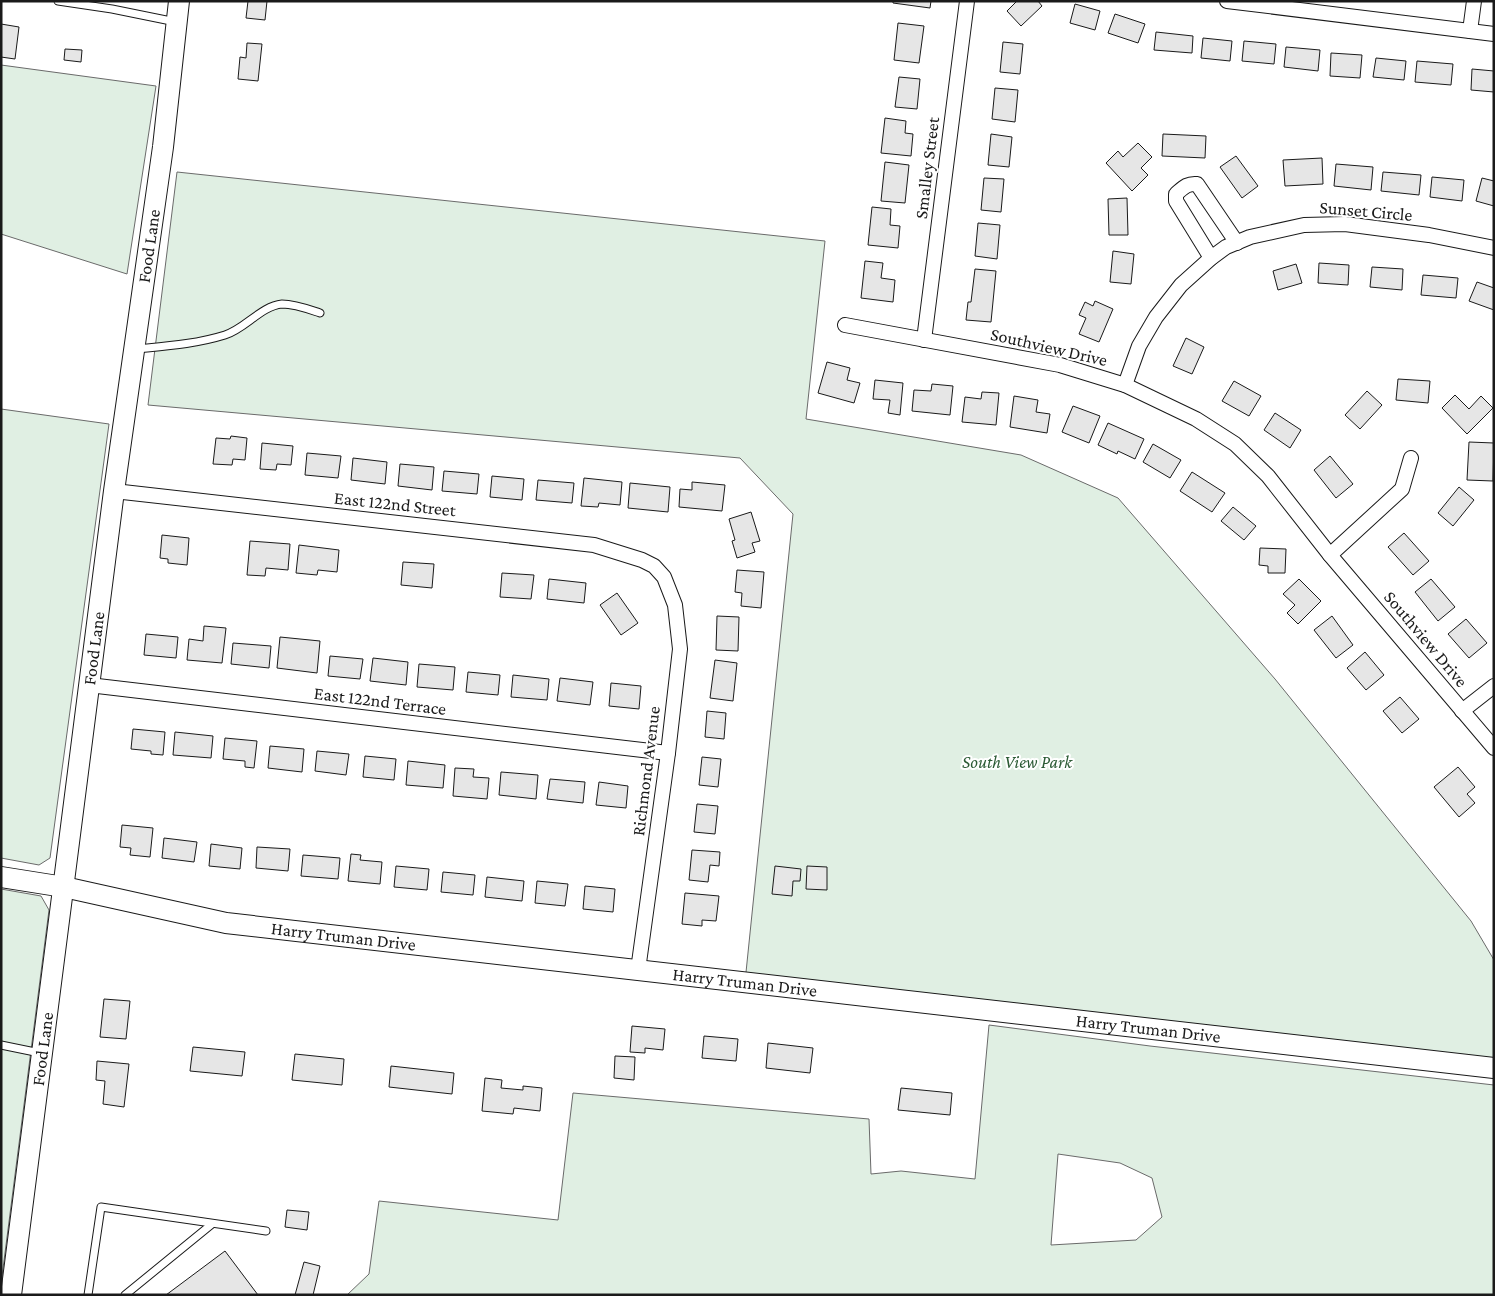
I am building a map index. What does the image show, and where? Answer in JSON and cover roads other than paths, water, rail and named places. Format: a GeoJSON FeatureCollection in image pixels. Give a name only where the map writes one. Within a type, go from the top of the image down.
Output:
{"type":"FeatureCollection","features":[{"type":"Feature","properties":{"kind":"main road","name":"Food Lane"},"geometry":{"type":"LineString","coordinates":[[11,1295],[114,491],[163,147],[179,1]]}},
{"type":"Feature","properties":{"kind":"main road","name":"Harry Truman Drive"},"geometry":{"type":"LineString","coordinates":[[1,877],[64,887],[226,923],[1494,1068]]}},
{"type":"Feature","properties":{"kind":"street","name":"Smalley Street"},"geometry":{"type":"LineString","coordinates":[[924,340],[967,1]]}},
{"type":"Feature","properties":{"kind":"street"},"geometry":{"type":"LineString","coordinates":[[1227,1],[1494,34]]}},
{"type":"Feature","properties":{"kind":"street"},"geometry":{"type":"LineString","coordinates":[[1470,31],[1474,1]]}},
{"type":"Feature","properties":{"kind":"street"},"geometry":{"type":"LineString","coordinates":[[1211,258],[1176,201],[1176,194],[1184,187],[1190,184],[1197,184],[1237,243]]}},
{"type":"Feature","properties":{"kind":"street","name":"Sunset Circle"},"geometry":{"type":"LineString","coordinates":[[1125,384],[1139,346],[1156,317],[1181,285],[1226,247],[1250,237],[1304,225],[1344,224],[1429,235],[1494,248]]}},
{"type":"Feature","properties":{"kind":"street","name":"Southview Drive"},"geometry":{"type":"LineString","coordinates":[[845,325],[1060,365],[1125,384],[1196,419],[1235,444],[1268,476],[1330,555],[1494,748]]}},
{"type":"Feature","properties":{"kind":"street"},"geometry":{"type":"LineString","coordinates":[[1330,555],[1402,489],[1412,458]]}},
{"type":"Feature","properties":{"kind":"street","name":"East 122nd Street"},"geometry":{"type":"LineString","coordinates":[[114,491],[594,545],[642,560],[654,566],[664,577]]}},
{"type":"Feature","properties":{"kind":"street","name":"Richmond Avenue"},"geometry":{"type":"LineString","coordinates":[[638,970],[668,753],[680,649],[675,605],[664,577]]}},
{"type":"Feature","properties":{"kind":"street","name":"East 122nd Terrace"},"geometry":{"type":"LineString","coordinates":[[89,685],[668,753]]}},
{"type":"Feature","properties":{"kind":"street"},"geometry":{"type":"LineString","coordinates":[[1462,711],[1494,686]]}},
{"type":"Feature","properties":{"kind":"lane"},"geometry":{"type":"LineString","coordinates":[[58,1],[112,9],[177,23]]}},
{"type":"Feature","properties":{"kind":"lane"},"geometry":{"type":"LineString","coordinates":[[112,9],[113,1]]}},
{"type":"Feature","properties":{"kind":"lane"},"geometry":{"type":"LineString","coordinates":[[134,349],[203,341],[227,334],[267,309],[281,304],[294,305],[320,313]]}},
{"type":"Feature","properties":{"kind":"lane"},"geometry":{"type":"LineString","coordinates":[[1,1045],[43,1054]]}},
{"type":"Feature","properties":{"kind":"lane"},"geometry":{"type":"LineString","coordinates":[[88,1295],[100,1207],[266,1232]]}},
{"type":"Feature","properties":{"kind":"lane"},"geometry":{"type":"LineString","coordinates":[[125,1295],[212,1224]]}},
{"type":"Feature","properties":{"kind":"park label","name":"South View Park"},"geometry":{"type":"Point","coordinates":[1017,762]}}]}
